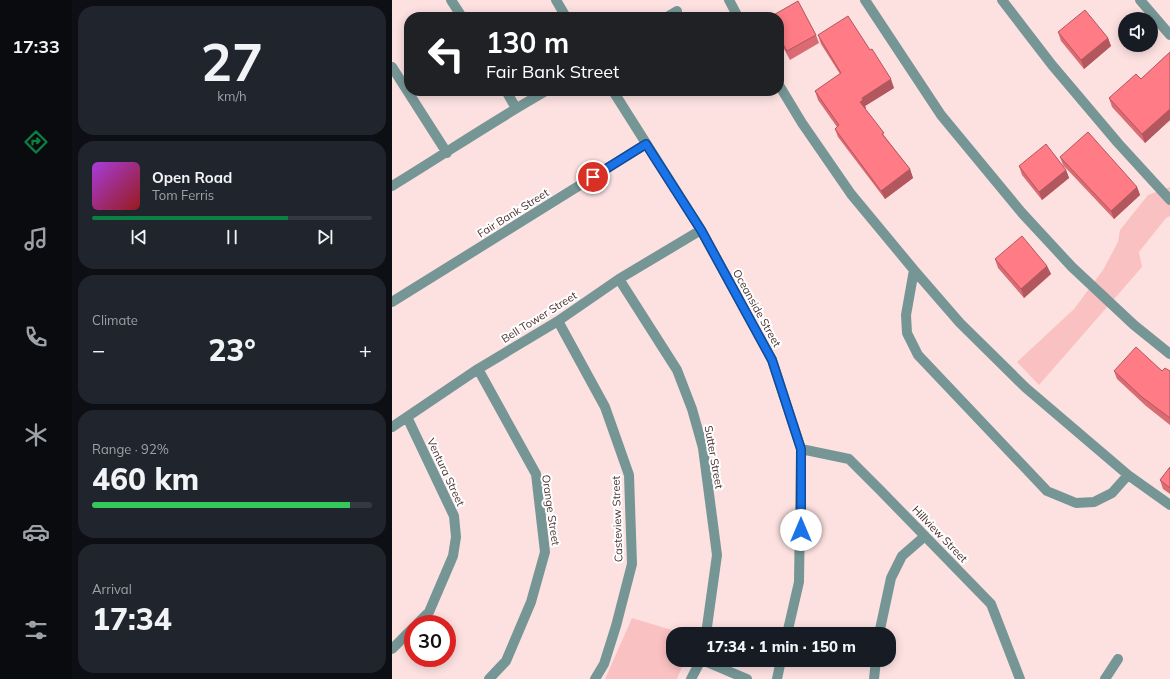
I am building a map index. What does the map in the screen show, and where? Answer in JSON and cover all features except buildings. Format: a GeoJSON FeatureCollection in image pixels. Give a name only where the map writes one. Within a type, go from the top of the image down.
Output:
{"type":"FeatureCollection","features":[{"type":"Feature","properties":{"kind":"street"},"geometry":{"type":"LineString","coordinates":[[451,0],[459,12]]}},
{"type":"Feature","properties":{"kind":"street"},"geometry":{"type":"LineString","coordinates":[[556,0],[563,12]]}},
{"type":"Feature","properties":{"kind":"street"},"geometry":{"type":"LineString","coordinates":[[729,0],[735,12]]}},
{"type":"Feature","properties":{"kind":"street"},"geometry":{"type":"LineString","coordinates":[[865,0],[941,115],[1022,213],[1072,267],[1134,325],[1170,354]]}},
{"type":"Feature","properties":{"kind":"street"},"geometry":{"type":"LineString","coordinates":[[1002,0],[1057,71],[1118,143],[1170,200]]}},
{"type":"Feature","properties":{"kind":"street"},"geometry":{"type":"LineString","coordinates":[[1140,0],[1170,35]]}},
{"type":"Feature","properties":{"kind":"street"},"geometry":{"type":"LineString","coordinates":[[392,67],[404,86]]}},
{"type":"Feature","properties":{"kind":"street"},"geometry":{"type":"LineString","coordinates":[[784,93],[802,123],[851,194],[960,323],[1026,388],[1128,475],[1170,506]]}},
{"type":"Feature","properties":{"kind":"street"},"geometry":{"type":"LineString","coordinates":[[411,96],[447,153]]}},
{"type":"Feature","properties":{"kind":"street"},"geometry":{"type":"LineString","coordinates":[[509,96],[516,108]]}},
{"type":"Feature","properties":{"kind":"street"},"geometry":{"type":"LineString","coordinates":[[392,186],[537,96]]}},
{"type":"Feature","properties":{"kind":"street","name":"Oceanside Street"},"geometry":{"type":"LineString","coordinates":[[616,96],[701,230],[772,360],[801,449],[799,582],[789,627]]}},
{"type":"Feature","properties":{"kind":"street","name":"Fair Bank Street"},"geometry":{"type":"LineString","coordinates":[[392,302],[646,144]]}},
{"type":"Feature","properties":{"kind":"street","name":"Bell Tower Street"},"geometry":{"type":"LineString","coordinates":[[392,427],[478,369],[558,321],[619,279],[701,230]]}},
{"type":"Feature","properties":{"kind":"street"},"geometry":{"type":"LineString","coordinates":[[914,270],[906,315],[907,333],[918,354],[1047,491],[1076,503],[1094,502],[1112,494],[1128,475]]}},
{"type":"Feature","properties":{"kind":"street","name":"Sutter Street"},"geometry":{"type":"LineString","coordinates":[[619,279],[677,370],[692,409],[703,448],[717,555],[707,627]]}},
{"type":"Feature","properties":{"kind":"street","name":"Casteview Street"},"geometry":{"type":"LineString","coordinates":[[558,321],[605,408],[629,475],[632,564],[616,626],[604,664],[595,679]]}},
{"type":"Feature","properties":{"kind":"street","name":"Orange Street"},"geometry":{"type":"LineString","coordinates":[[478,369],[536,474],[545,552],[531,602],[506,661],[489,679]]}},
{"type":"Feature","properties":{"kind":"street","name":"Ventura Street"},"geometry":{"type":"LineString","coordinates":[[407,417],[454,516],[456,537],[454,556],[429,612],[426,615]]}},
{"type":"Feature","properties":{"kind":"street","name":"Hillview Street"},"geometry":{"type":"LineString","coordinates":[[801,449],[848,459],[991,604],[1020,679]]}},
{"type":"Feature","properties":{"kind":"street"},"geometry":{"type":"LineString","coordinates":[[880,627],[891,578],[902,556],[925,536]]}},
{"type":"Feature","properties":{"kind":"street"},"geometry":{"type":"LineString","coordinates":[[392,649],[404,637]]}},
{"type":"Feature","properties":{"kind":"street"},"geometry":{"type":"LineString","coordinates":[[1105,679],[1118,659]]}},
{"type":"Feature","properties":{"kind":"street"},"geometry":{"type":"LineString","coordinates":[[691,679],[697,667]]}},
{"type":"Feature","properties":{"kind":"street"},"geometry":{"type":"LineString","coordinates":[[718,667],[747,679]]}},
{"type":"Feature","properties":{"kind":"street"},"geometry":{"type":"LineString","coordinates":[[777,679],[780,667]]}},
{"type":"Feature","properties":{"kind":"street"},"geometry":{"type":"LineString","coordinates":[[874,679],[875,667]]}},
{"type":"Feature","properties":{"kind":"shaded area"},"geometry":{"type":"Polygon","coordinates":[[[1170,187],[1170,216],[1166,218],[1139,252],[1142,267],[1039,385],[1017,362],[1074,309],[1103,270],[1118,242],[1120,230],[1148,195],[1170,187]]]}},
{"type":"Feature","properties":{"kind":"shaded area"},"geometry":{"type":"Polygon","coordinates":[[[632,618],[666,628],[666,667],[682,667],[677,679],[605,679],[632,618]]]}},
{"type":"Feature","properties":{"kind":"route"},"geometry":{"type":"LineString","coordinates":[[593,177],[646,144],[701,230],[772,360],[801,449],[801,530]]}}]}
